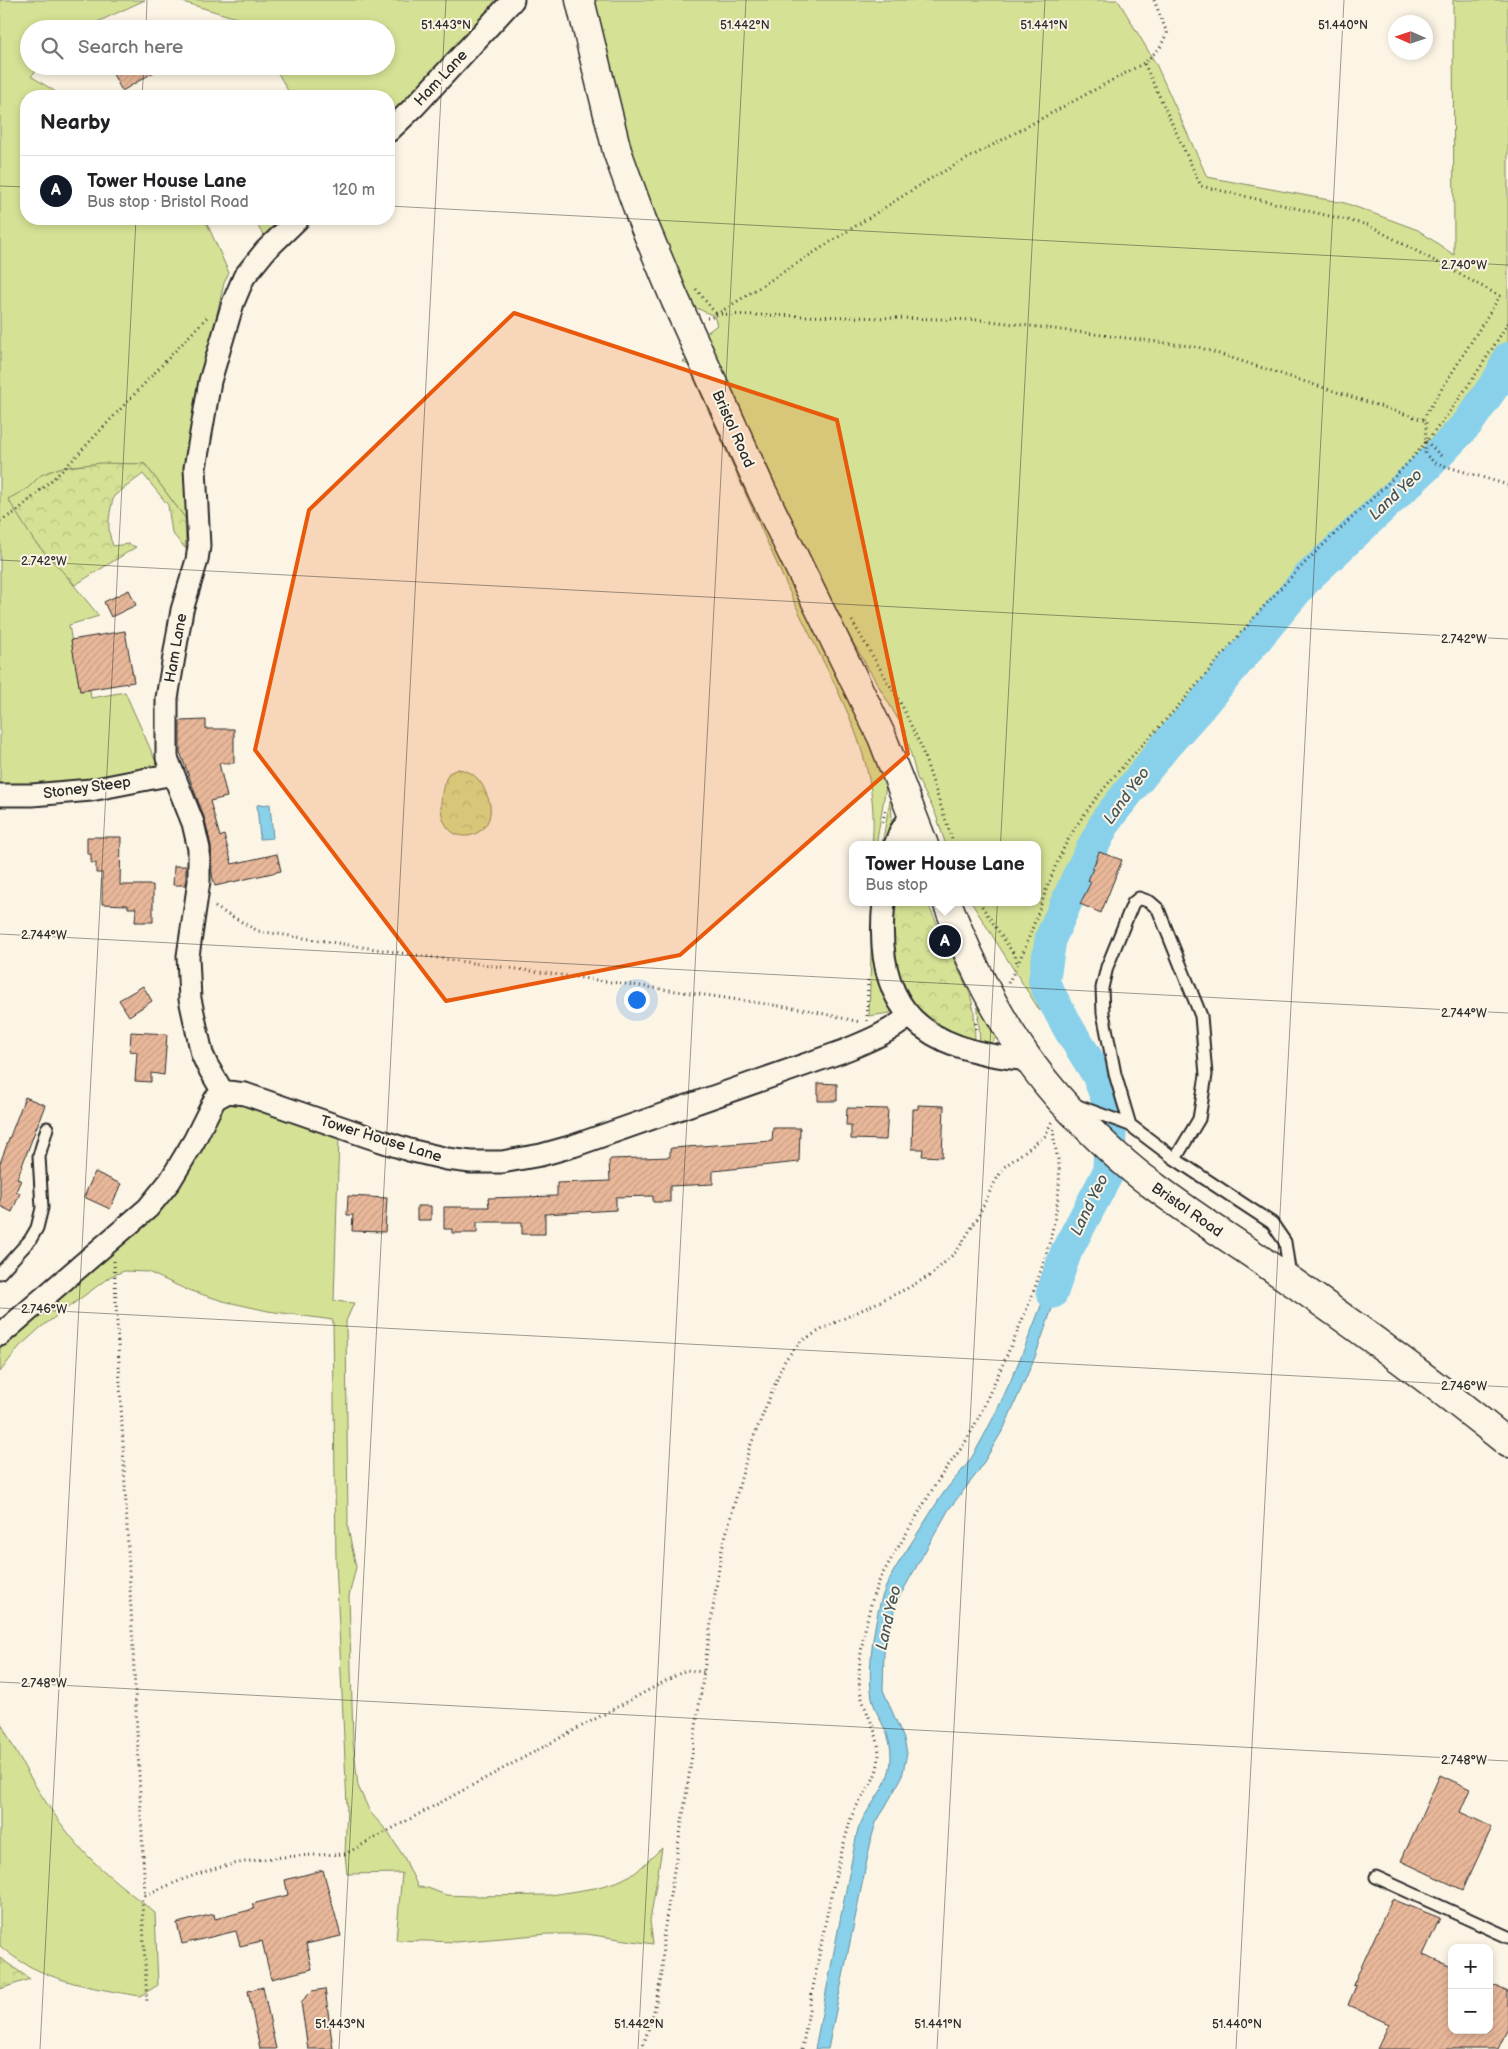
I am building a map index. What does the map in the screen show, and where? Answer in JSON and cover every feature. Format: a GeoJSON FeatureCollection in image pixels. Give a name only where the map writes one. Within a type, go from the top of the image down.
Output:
{"type":"FeatureCollection","features":[{"type":"Feature","properties":{"kind":"main road","name":"Bristol Road"},"geometry":{"type":"LineString","coordinates":[[580,0],[617,152],[642,220],[674,297],[762,491],[882,737],[922,841]]}},
{"type":"Feature","properties":{"kind":"main road","name":"Bristol Road"},"geometry":{"type":"LineString","coordinates":[[949,906],[976,971],[1030,1060],[1067,1106],[1122,1160],[1164,1193],[1412,1368],[1508,1443]]}},
{"type":"Feature","properties":{"kind":"street","name":"Ham Lane"},"geometry":{"type":"LineString","coordinates":[[395,125],[421,100],[512,0]]}},
{"type":"Feature","properties":{"kind":"street","name":"Ham Lane"},"geometry":{"type":"LineString","coordinates":[[224,1094],[205,1060],[190,999],[188,956],[199,881],[199,849],[193,823],[167,758],[167,698],[182,610],[197,560],[196,453],[210,381],[233,304],[244,277],[264,251],[292,225]]}},
{"type":"Feature","properties":{"kind":"street","name":"Stoney Steep"},"geometry":{"type":"LineString","coordinates":[[0,795],[32,795],[91,790],[173,774]]}},
{"type":"Feature","properties":{"kind":"street"},"geometry":{"type":"LineString","coordinates":[[897,841],[912,814]]}},
{"type":"Feature","properties":{"kind":"street"},"geometry":{"type":"LineString","coordinates":[[884,906],[882,949],[886,968],[894,993],[910,1016],[918,1024],[939,1038],[972,1052],[998,1058],[1030,1060]]}},
{"type":"Feature","properties":{"kind":"street","name":"Tower House Lane"},"geometry":{"type":"LineString","coordinates":[[224,1094],[235,1092],[245,1094],[409,1150],[471,1162],[518,1160],[573,1146],[841,1052],[896,1028],[910,1016]]}},
{"type":"Feature","properties":{"kind":"street"},"geometry":{"type":"LineString","coordinates":[[1,1331],[148,1208],[170,1181],[194,1141],[215,1100],[224,1094]]}},
{"type":"Feature","properties":{"kind":"lane"},"geometry":{"type":"LineString","coordinates":[[1130,1125],[1115,1074],[1104,1013],[1102,988],[1107,967],[1131,908],[1139,898],[1150,902],[1158,909],[1201,1016],[1206,1076],[1199,1119],[1175,1159]]}},
{"type":"Feature","properties":{"kind":"lane"},"geometry":{"type":"LineString","coordinates":[[1067,1106],[1103,1115],[1130,1125],[1175,1159],[1272,1223],[1285,1242],[1291,1281]]}},
{"type":"Feature","properties":{"kind":"lane"},"geometry":{"type":"LineString","coordinates":[[0,1273],[17,1255],[37,1228],[42,1208],[38,1156],[47,1128]]}},
{"type":"Feature","properties":{"kind":"lane"},"geometry":{"type":"LineString","coordinates":[[1376,1877],[1508,1937]]}},
{"type":"Feature","properties":{"kind":"path"},"geometry":{"type":"LineString","coordinates":[[711,318],[928,180],[1144,63],[1160,48],[1167,33],[1154,0]]}},
{"type":"Feature","properties":{"kind":"path"},"geometry":{"type":"LineString","coordinates":[[1144,63],[1201,186],[1368,225],[1500,296],[1423,420]]}},
{"type":"Feature","properties":{"kind":"path"},"geometry":{"type":"LineString","coordinates":[[0,521],[16,512],[65,468],[219,304],[233,304]]}},
{"type":"Feature","properties":{"kind":"path"},"geometry":{"type":"LineString","coordinates":[[716,314],[982,320],[1198,347],[1426,421],[1425,454],[1435,463],[1508,485]]}},
{"type":"Feature","properties":{"kind":"path"},"geometry":{"type":"LineString","coordinates":[[1041,905],[1061,853],[1078,822],[1116,775],[1182,702],[1239,634],[1296,572],[1402,468],[1426,441],[1481,366],[1508,323]]}},
{"type":"Feature","properties":{"kind":"path"},"geometry":{"type":"LineString","coordinates":[[1426,441],[1441,456]]}},
{"type":"Feature","properties":{"kind":"path"},"geometry":{"type":"LineString","coordinates":[[199,881],[209,888],[210,903],[213,906],[258,931],[806,1010],[858,1022]]}},
{"type":"Feature","properties":{"kind":"path"},"geometry":{"type":"LineString","coordinates":[[982,906],[1015,956],[1018,964]]}},
{"type":"Feature","properties":{"kind":"path"},"geometry":{"type":"LineString","coordinates":[[1014,971],[1040,906]]}},
{"type":"Feature","properties":{"kind":"path"},"geometry":{"type":"LineString","coordinates":[[642,2049],[654,2011],[662,1974],[663,1938],[721,1554],[749,1449],[785,1360],[801,1341],[932,1275],[957,1251],[977,1219],[1004,1167],[1045,1136],[1067,1106]]}},
{"type":"Feature","properties":{"kind":"path"},"geometry":{"type":"LineString","coordinates":[[802,2049],[816,1963],[848,1826],[872,1781],[878,1765],[878,1744],[874,1726],[864,1706],[859,1687],[860,1662],[865,1630],[874,1594],[885,1568],[942,1474],[966,1441],[980,1414],[1037,1282],[1052,1231],[1057,1203],[1059,1165],[1053,1129],[1067,1106]]}},
{"type":"Feature","properties":{"kind":"path"},"geometry":{"type":"LineString","coordinates":[[107,1243],[114,1250],[146,1895],[142,1902],[147,2003]]}},
{"type":"Feature","properties":{"kind":"path"},"geometry":{"type":"LineString","coordinates":[[146,1895],[185,1878],[244,1862],[345,1854],[686,1670],[704,1672]]}},
{"type":"Feature","properties":{"kind":"highlighted area"},"geometry":{"type":"Polygon","coordinates":[[[514,313],[837,420],[908,754],[680,955],[446,1001],[255,750],[309,510],[514,313]]]}},
{"type":"Feature","properties":{"kind":"green space"},"geometry":{"type":"Polygon","coordinates":[[[0,0],[145,0],[102,20],[20,20],[20,75],[32,75],[53,90],[20,90],[20,225],[208,225],[229,273],[224,283],[189,437],[185,518],[145,464],[92,464],[64,467],[42,475],[28,488],[34,541],[60,568],[99,616],[69,625],[80,691],[90,690],[91,698],[125,692],[157,764],[156,769],[94,783],[0,789],[0,0]]]}},
{"type":"Feature","properties":{"kind":"green space"},"geometry":{"type":"Polygon","coordinates":[[[176,0],[498,0],[470,33],[395,110],[395,90],[288,90],[279,75],[395,75],[395,20],[243,20],[176,0]]]}},
{"type":"Feature","properties":{"kind":"green space"},"geometry":{"type":"Polygon","coordinates":[[[591,0],[1118,0],[1156,64],[1207,177],[1345,203],[1418,230],[1454,255],[1453,0],[1508,0],[1508,342],[1499,370],[1482,398],[1453,433],[1312,566],[1234,656],[1220,676],[1205,708],[1119,800],[1110,813],[1079,877],[1056,934],[1044,974],[1040,1011],[974,906],[1041,906],[1041,841],[945,841],[935,812],[917,778],[905,731],[821,588],[705,334],[717,325],[714,316],[690,305],[652,214],[625,139],[591,0]]]}},
{"type":"Feature","properties":{"kind":"green space"},"geometry":{"type":"Polygon","coordinates":[[[259,225],[280,225],[267,239],[259,229],[259,225]]]}},
{"type":"Feature","properties":{"kind":"green space"},"geometry":{"type":"Polygon","coordinates":[[[688,359],[863,722],[886,786],[877,841],[872,841],[873,811],[869,778],[861,747],[849,716],[792,597],[688,365],[683,362],[688,359]]]}},
{"type":"Feature","properties":{"kind":"green space"},"geometry":{"type":"Polygon","coordinates":[[[101,463],[145,464],[185,518],[186,549],[172,533],[168,505],[143,474],[114,496],[109,521],[113,546],[128,544],[136,547],[75,585],[34,541],[8,499],[28,488],[41,475],[59,468],[101,463]]]}},
{"type":"Feature","properties":{"kind":"green space"},"geometry":{"type":"Polygon","coordinates":[[[458,769],[472,774],[479,780],[486,793],[490,808],[488,820],[482,830],[472,835],[462,836],[452,832],[445,823],[441,807],[441,798],[447,777],[449,773],[458,769]]]}},
{"type":"Feature","properties":{"kind":"green space"},"geometry":{"type":"Polygon","coordinates":[[[891,795],[892,821],[883,841],[891,795]]]}},
{"type":"Feature","properties":{"kind":"green space"},"geometry":{"type":"Polygon","coordinates":[[[895,906],[929,906],[970,994],[974,1011],[975,1042],[942,1029],[918,1008],[905,987],[896,964],[893,929],[895,906]]]}},
{"type":"Feature","properties":{"kind":"green space"},"geometry":{"type":"Polygon","coordinates":[[[872,920],[874,951],[892,1009],[890,1013],[869,1016],[872,920]]]}},
{"type":"Feature","properties":{"kind":"green space"},"geometry":{"type":"Polygon","coordinates":[[[975,995],[997,1036],[991,1044],[980,1043],[978,1009],[975,995]]]}},
{"type":"Feature","properties":{"kind":"green space"},"geometry":{"type":"Polygon","coordinates":[[[225,1099],[339,1135],[334,1301],[354,1303],[346,1321],[348,1528],[356,1567],[349,1596],[353,1740],[358,1786],[370,1812],[387,1831],[404,1857],[418,1887],[428,1888],[446,1895],[551,1895],[595,1888],[619,1881],[635,1873],[662,1848],[650,1921],[653,1944],[586,1934],[548,1934],[456,1942],[396,1940],[402,1873],[347,1874],[345,1854],[347,1806],[336,1561],[333,1320],[268,1311],[223,1301],[185,1289],[148,1272],[124,1271],[111,1276],[40,1328],[19,1347],[0,1372],[0,1343],[114,1249],[225,1099]]]}},
{"type":"Feature","properties":{"kind":"green space"},"geometry":{"type":"Polygon","coordinates":[[[0,1721],[38,1790],[72,1838],[102,1869],[155,1913],[158,1985],[140,1996],[84,1986],[48,1975],[15,1958],[0,1946],[0,1721]]]}},
{"type":"Feature","properties":{"kind":"green space"},"geometry":{"type":"Polygon","coordinates":[[[0,1958],[30,1979],[0,1989],[0,1958]]]}},
{"type":"Feature","properties":{"kind":"water"},"geometry":{"type":"Polygon","coordinates":[[[270,804],[273,838],[260,839],[257,805],[270,804]]]}},
{"type":"Feature","properties":{"kind":"water"},"geometry":{"type":"Polygon","coordinates":[[[1062,1249],[1074,1257],[1062,1280],[1035,1357],[1004,1428],[978,1472],[949,1509],[897,1601],[884,1652],[883,1690],[904,1739],[907,1753],[902,1777],[876,1823],[872,1836],[828,2049],[815,2049],[857,1833],[890,1770],[891,1750],[887,1735],[873,1702],[870,1678],[876,1620],[882,1597],[889,1580],[904,1555],[940,1498],[972,1457],[986,1432],[1022,1355],[1062,1249]]]}},
{"type":"Feature","properties":{"kind":"building"},"geometry":{"type":"Polygon","coordinates":[[[114,75],[149,75],[124,90],[121,90],[114,75]]]}},
{"type":"Feature","properties":{"kind":"building"},"geometry":{"type":"Polygon","coordinates":[[[129,590],[136,605],[111,617],[104,602],[129,590]]]}},
{"type":"Feature","properties":{"kind":"building"},"geometry":{"type":"Polygon","coordinates":[[[125,631],[134,682],[80,691],[71,640],[125,631]]]}},
{"type":"Feature","properties":{"kind":"building"},"geometry":{"type":"Polygon","coordinates":[[[206,720],[206,729],[234,729],[234,763],[219,763],[227,797],[210,801],[220,837],[224,835],[232,864],[277,854],[281,871],[215,886],[212,875],[211,846],[205,820],[180,752],[180,721],[206,720]]]}},
{"type":"Feature","properties":{"kind":"building"},"geometry":{"type":"Polygon","coordinates":[[[87,837],[121,837],[120,885],[153,885],[153,922],[135,922],[136,908],[128,908],[128,905],[102,904],[102,873],[96,873],[96,863],[91,863],[91,854],[87,854],[87,837]]]}},
{"type":"Feature","properties":{"kind":"building"},"geometry":{"type":"Polygon","coordinates":[[[1099,852],[1122,860],[1101,913],[1080,904],[1091,882],[1088,881],[1099,852]]]}},
{"type":"Feature","properties":{"kind":"building"},"geometry":{"type":"Polygon","coordinates":[[[174,866],[186,866],[186,885],[173,885],[174,866]]]}},
{"type":"Feature","properties":{"kind":"building"},"geometry":{"type":"Polygon","coordinates":[[[143,986],[152,1001],[129,1016],[119,1000],[143,986]]]}},
{"type":"Feature","properties":{"kind":"building"},"geometry":{"type":"Polygon","coordinates":[[[131,1032],[167,1034],[164,1075],[151,1073],[151,1082],[135,1081],[137,1052],[130,1051],[131,1032]]]}},
{"type":"Feature","properties":{"kind":"building"},"geometry":{"type":"Polygon","coordinates":[[[818,1083],[837,1084],[837,1101],[818,1101],[818,1083]]]}},
{"type":"Feature","properties":{"kind":"building"},"geometry":{"type":"Polygon","coordinates":[[[25,1097],[45,1105],[17,1179],[21,1180],[16,1191],[20,1193],[12,1212],[0,1206],[0,1163],[25,1097]]]}},
{"type":"Feature","properties":{"kind":"building"},"geometry":{"type":"Polygon","coordinates":[[[918,1105],[944,1106],[942,1157],[922,1156],[923,1149],[912,1149],[913,1109],[918,1109],[918,1105]]]}},
{"type":"Feature","properties":{"kind":"building"},"geometry":{"type":"Polygon","coordinates":[[[847,1108],[888,1109],[886,1140],[851,1139],[851,1125],[846,1125],[847,1108]]]}},
{"type":"Feature","properties":{"kind":"building"},"geometry":{"type":"Polygon","coordinates":[[[773,1128],[800,1128],[799,1162],[713,1171],[713,1184],[670,1186],[670,1202],[653,1202],[653,1196],[616,1197],[616,1210],[545,1214],[545,1234],[522,1234],[522,1222],[477,1222],[477,1233],[452,1233],[452,1229],[444,1229],[444,1207],[489,1207],[488,1198],[557,1196],[557,1183],[610,1181],[609,1161],[611,1159],[670,1157],[670,1149],[672,1148],[772,1141],[773,1128]]]}},
{"type":"Feature","properties":{"kind":"building"},"geometry":{"type":"Polygon","coordinates":[[[95,1172],[121,1184],[110,1209],[84,1197],[95,1172]]]}},
{"type":"Feature","properties":{"kind":"building"},"geometry":{"type":"Polygon","coordinates":[[[348,1196],[387,1198],[385,1232],[352,1231],[353,1215],[347,1215],[348,1196]]]}},
{"type":"Feature","properties":{"kind":"building"},"geometry":{"type":"Polygon","coordinates":[[[417,1206],[431,1206],[431,1220],[417,1220],[417,1206]]]}},
{"type":"Feature","properties":{"kind":"building"},"geometry":{"type":"Polygon","coordinates":[[[1440,1775],[1470,1789],[1460,1812],[1492,1827],[1463,1890],[1401,1861],[1440,1775]]]}},
{"type":"Feature","properties":{"kind":"building"},"geometry":{"type":"Polygon","coordinates":[[[323,1870],[341,1936],[306,1944],[312,1969],[271,1979],[262,1941],[240,1946],[236,1931],[182,1944],[177,1923],[214,1914],[215,1919],[254,1909],[252,1904],[288,1895],[285,1880],[323,1870]]]}},
{"type":"Feature","properties":{"kind":"building"},"geometry":{"type":"Polygon","coordinates":[[[1392,1899],[1440,1918],[1423,1955],[1448,1965],[1448,2034],[1493,2034],[1493,1985],[1508,1992],[1508,2028],[1498,2049],[1377,2049],[1389,2024],[1348,2005],[1356,1986],[1353,1985],[1392,1899]]]}},
{"type":"Feature","properties":{"kind":"building"},"geometry":{"type":"Polygon","coordinates":[[[263,1987],[276,2049],[260,2049],[248,1991],[263,1987]]]}},
{"type":"Feature","properties":{"kind":"building"},"geometry":{"type":"Polygon","coordinates":[[[325,1989],[333,2049],[308,2049],[301,2002],[312,1991],[325,1989]]]}},
{"type":"Feature","properties":{"kind":"waterway","name":"Land Yeo"},"geometry":{"type":"LineString","coordinates":[[1052,1293],[1066,1252],[1108,1173],[1112,1112],[1097,1074],[1070,1031],[1044,980],[1051,937],[1078,876],[1107,819],[1166,745],[1309,576],[1428,465],[1468,423],[1500,377],[1508,358]]}},
{"type":"Feature","properties":{"kind":"place","name":"Tower House Lane"},"geometry":{"type":"Point","coordinates":[945,941]}}]}
